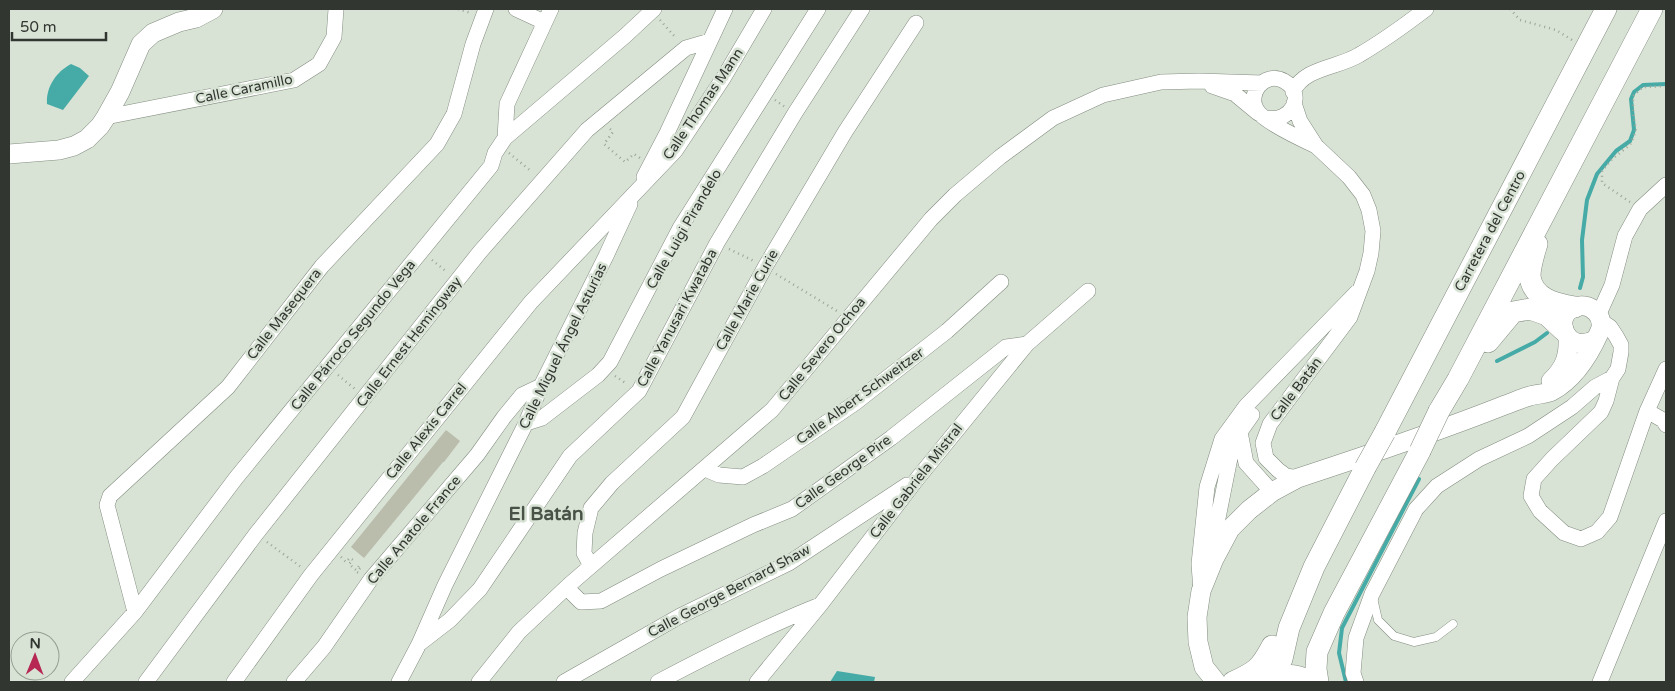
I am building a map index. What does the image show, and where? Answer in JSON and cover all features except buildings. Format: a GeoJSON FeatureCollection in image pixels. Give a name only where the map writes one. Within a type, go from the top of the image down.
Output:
{"type":"FeatureCollection","features":[{"type":"Feature","properties":{"kind":"main road","name":"Carretera del Centro"},"geometry":{"type":"LineString","coordinates":[[1266,680],[1282,659],[1289,628],[1324,545],[1606,9]]}},
{"type":"Feature","properties":{"kind":"main road"},"geometry":{"type":"LineString","coordinates":[[1318,682],[1316,652],[1330,621],[1652,9]]}},
{"type":"Feature","properties":{"kind":"main road"},"geometry":{"type":"LineString","coordinates":[[1544,214],[1530,276],[1536,291],[1553,303],[1592,321]]}},
{"type":"Feature","properties":{"kind":"main road"},"geometry":{"type":"LineString","coordinates":[[1458,379],[1513,312],[1530,309],[1548,315],[1566,334]]}},
{"type":"Feature","properties":{"kind":"main road"},"geometry":{"type":"LineString","coordinates":[[1232,682],[1256,671],[1265,660],[1286,616],[1299,601]]}},
{"type":"Feature","properties":{"kind":"main road"},"geometry":{"type":"LineString","coordinates":[[1266,680],[1282,675],[1295,676],[1310,682]]}},
{"type":"Feature","properties":{"kind":"street"},"geometry":{"type":"LineString","coordinates":[[9,154],[59,150],[74,146],[87,139],[106,117],[120,92],[141,44],[153,33],[179,22],[196,18],[213,9]]}},
{"type":"Feature","properties":{"kind":"street","name":"Calle Caramillo"},"geometry":{"type":"LineString","coordinates":[[106,117],[294,80],[319,64],[334,37],[336,9]]}},
{"type":"Feature","properties":{"kind":"street","name":"Calle Masequera"},"geometry":{"type":"LineString","coordinates":[[135,612],[107,505],[110,496],[228,386],[322,266],[438,144],[454,114],[473,44],[486,9]]}},
{"type":"Feature","properties":{"kind":"street"},"geometry":{"type":"LineString","coordinates":[[503,142],[507,104],[547,16],[516,9]]}},
{"type":"Feature","properties":{"kind":"street","name":"Calle Miguel Ángel Asturias"},"geometry":{"type":"LineString","coordinates":[[399,682],[526,423],[541,386],[667,133],[725,9]]}},
{"type":"Feature","properties":{"kind":"street","name":"Calle Thomas Mann"},"geometry":{"type":"LineString","coordinates":[[635,194],[675,151],[724,77],[764,9]]}},
{"type":"Feature","properties":{"kind":"street","name":"Calle Luigi Pirandelo"},"geometry":{"type":"LineString","coordinates":[[526,423],[542,418],[598,375],[610,362],[680,228],[818,9]]}},
{"type":"Feature","properties":{"kind":"street","name":"Calle Yanusari Kwataba"},"geometry":{"type":"LineString","coordinates":[[419,644],[450,620],[480,589],[570,456],[638,391],[717,243],[795,113],[862,9]]}},
{"type":"Feature","properties":{"kind":"street"},"geometry":{"type":"LineString","coordinates":[[1294,98],[1290,85],[1276,79],[1269,80],[1262,83],[1256,89],[1255,107],[1263,116],[1274,120],[1287,115],[1292,110],[1297,84],[1316,71],[1356,57],[1390,37],[1426,9]]}},
{"type":"Feature","properties":{"kind":"street","name":"Calle Párroco Segundo Vega"},"geometry":{"type":"LineString","coordinates":[[72,682],[135,612],[236,478],[491,166],[495,153],[503,142],[625,36],[652,10]]}},
{"type":"Feature","properties":{"kind":"street","name":"Calle Marie Curie"},"geometry":{"type":"LineString","coordinates":[[591,566],[584,553],[585,533],[592,508],[612,483],[683,417],[765,267],[845,132],[916,23]]}},
{"type":"Feature","properties":{"kind":"street","name":"Calle Ernest Hemingway"},"geometry":{"type":"LineString","coordinates":[[146,682],[256,534],[478,253],[587,130],[686,48],[710,41]]}},
{"type":"Feature","properties":{"kind":"street","name":"Calle Severo Ochoa"},"geometry":{"type":"LineString","coordinates":[[1199,81],[1235,94],[1263,116]]}},
{"type":"Feature","properties":{"kind":"street","name":"Calle Severo Ochoa"},"geometry":{"type":"LineString","coordinates":[[479,682],[519,632],[569,585],[772,410],[931,219],[955,195],[1000,157],[1053,118],[1103,95],[1161,82],[1262,83]]}},
{"type":"Feature","properties":{"kind":"street","name":"Calle Batán"},"geometry":{"type":"LineString","coordinates":[[1294,98],[1300,121],[1316,146],[1350,177],[1363,195],[1369,210],[1373,231],[1371,253],[1350,318],[1270,424],[1263,443],[1266,458],[1286,476],[1298,478]]}},
{"type":"Feature","properties":{"kind":"street","name":"Calle Batán"},"geometry":{"type":"LineString","coordinates":[[1263,116],[1289,133],[1316,146]]}},
{"type":"Feature","properties":{"kind":"street"},"geometry":{"type":"LineString","coordinates":[[1566,334],[1576,343],[1584,344],[1592,321],[1612,285],[1625,236],[1640,209],[1666,185]]}},
{"type":"Feature","properties":{"kind":"street","name":"Calle Alexis Carrel"},"geometry":{"type":"LineString","coordinates":[[234,682],[311,575],[531,302],[635,194]]}},
{"type":"Feature","properties":{"kind":"street","name":"Calle Albert Schweitzer"},"geometry":{"type":"LineString","coordinates":[[705,469],[719,475],[743,477],[763,466],[878,385],[947,331],[1001,282]]}},
{"type":"Feature","properties":{"kind":"street","name":"Calle Batán"},"geometry":{"type":"LineString","coordinates":[[1201,591],[1199,564],[1206,487],[1222,439],[1246,406],[1360,289]]}},
{"type":"Feature","properties":{"kind":"street","name":"Calle Gabriela Mistral"},"geometry":{"type":"LineString","coordinates":[[757,682],[821,604],[916,479],[1027,344],[1088,291]]}},
{"type":"Feature","properties":{"kind":"street"},"geometry":{"type":"LineString","coordinates":[[1530,396],[1547,385],[1560,373],[1566,362],[1569,349],[1563,320],[1567,312],[1610,327],[1621,345],[1620,359],[1601,412],[1534,479],[1532,496],[1540,511],[1564,533],[1581,539],[1597,532],[1610,517],[1647,411],[1666,369]]}},
{"type":"Feature","properties":{"kind":"street"},"geometry":{"type":"LineString","coordinates":[[1216,682],[1204,666],[1198,642],[1197,617],[1201,591],[1214,559],[1230,530],[1249,510],[1272,492],[1298,478],[1473,418],[1530,396],[1550,392],[1564,383],[1580,365],[1592,321]]}},
{"type":"Feature","properties":{"kind":"street","name":"Calle George Pire"},"geometry":{"type":"LineString","coordinates":[[569,585],[570,591],[582,602],[601,601],[661,569],[753,525],[792,509],[891,438],[1006,347],[1027,344]]}},
{"type":"Feature","properties":{"kind":"street","name":"Calle Batán"},"geometry":{"type":"LineString","coordinates":[[1272,492],[1246,463],[1240,432],[1282,370]]}},
{"type":"Feature","properties":{"kind":"street"},"geometry":{"type":"LineString","coordinates":[[1356,682],[1353,673],[1356,638],[1372,594],[1416,509],[1437,486],[1479,459],[1528,436],[1572,408],[1595,387],[1612,378]]}},
{"type":"Feature","properties":{"kind":"street","name":"Calle Anatole France"},"geometry":{"type":"LineString","coordinates":[[294,682],[324,647],[371,579],[477,455],[522,395],[541,386]]}},
{"type":"Feature","properties":{"kind":"street","name":"Calle Batán"},"geometry":{"type":"LineString","coordinates":[[1214,559],[1216,528],[1231,453],[1240,432],[1246,406]]}},
{"type":"Feature","properties":{"kind":"street"},"geometry":{"type":"LineString","coordinates":[[1647,411],[1663,420],[1666,425]]}},
{"type":"Feature","properties":{"kind":"street","name":"Calle George Bernard Shaw"},"geometry":{"type":"LineString","coordinates":[[564,682],[680,616],[789,562],[916,479]]}},
{"type":"Feature","properties":{"kind":"street"},"geometry":{"type":"LineString","coordinates":[[1600,682],[1666,521]]}},
{"type":"Feature","properties":{"kind":"street"},"geometry":{"type":"LineString","coordinates":[[658,682],[790,616],[821,604]]}},
{"type":"Feature","properties":{"kind":"street"},"geometry":{"type":"LineString","coordinates":[[1204,666],[1218,677],[1232,682]]}},
{"type":"Feature","properties":{"kind":"lane"},"geometry":{"type":"LineString","coordinates":[[1372,594],[1378,620],[1394,636],[1414,642],[1436,637],[1453,624]]}},
{"type":"Feature","properties":{"kind":"path"},"geometry":{"type":"LineString","coordinates":[[1510,9],[1520,20],[1556,30]]}},
{"type":"Feature","properties":{"kind":"path"},"geometry":{"type":"LineString","coordinates":[[652,10],[686,48]]}},
{"type":"Feature","properties":{"kind":"path"},"geometry":{"type":"LineString","coordinates":[[1640,209],[1602,183],[1602,171],[1612,159],[1630,145],[1636,131],[1633,96],[1643,87],[1666,86]]}},
{"type":"Feature","properties":{"kind":"path"},"geometry":{"type":"LineString","coordinates":[[766,94],[795,113]]}},
{"type":"Feature","properties":{"kind":"path"},"geometry":{"type":"LineString","coordinates":[[600,119],[613,132],[604,144],[626,162],[634,154],[650,165]]}},
{"type":"Feature","properties":{"kind":"path"},"geometry":{"type":"LineString","coordinates":[[503,142],[542,181]]}},
{"type":"Feature","properties":{"kind":"path"},"geometry":{"type":"LineString","coordinates":[[717,243],[765,267],[848,318]]}},
{"type":"Feature","properties":{"kind":"path"},"geometry":{"type":"LineString","coordinates":[[421,251],[457,280]]}},
{"type":"Feature","properties":{"kind":"path"},"geometry":{"type":"LineString","coordinates":[[327,366],[364,397]]}},
{"type":"Feature","properties":{"kind":"path"},"geometry":{"type":"LineString","coordinates":[[604,369],[638,391]]}},
{"type":"Feature","properties":{"kind":"path"},"geometry":{"type":"LineString","coordinates":[[256,534],[311,575]]}},
{"type":"Feature","properties":{"kind":"path"},"geometry":{"type":"LineString","coordinates":[[340,556],[346,562],[350,558],[353,560],[349,564],[356,570],[359,566],[361,567],[357,572],[360,574],[364,569]]}},
{"type":"Feature","properties":{"kind":"water"},"geometry":{"type":"Polygon","coordinates":[[[71,64],[80,68],[89,76],[63,110],[47,104],[48,92],[53,81],[61,71],[71,64]]]}},
{"type":"Feature","properties":{"kind":"water"},"geometry":{"type":"Polygon","coordinates":[[[837,671],[875,677],[874,682],[830,682],[837,671]]]}},
{"type":"Feature","properties":{"kind":"waterway"},"geometry":{"type":"LineString","coordinates":[[1580,288],[1583,277],[1582,240],[1587,200],[1597,174],[1616,151],[1630,141],[1634,130],[1631,99],[1634,92],[1643,85],[1666,84]]}},
{"type":"Feature","properties":{"kind":"waterway"},"geometry":{"type":"LineString","coordinates":[[1497,361],[1535,342],[1547,333]]}},
{"type":"Feature","properties":{"kind":"waterway"},"geometry":{"type":"LineString","coordinates":[[1346,682],[1339,653],[1342,628],[1419,479]]}},
{"type":"Feature","properties":{"kind":"district","name":"El Batán"},"geometry":{"type":"Point","coordinates":[546,514]}}]}
